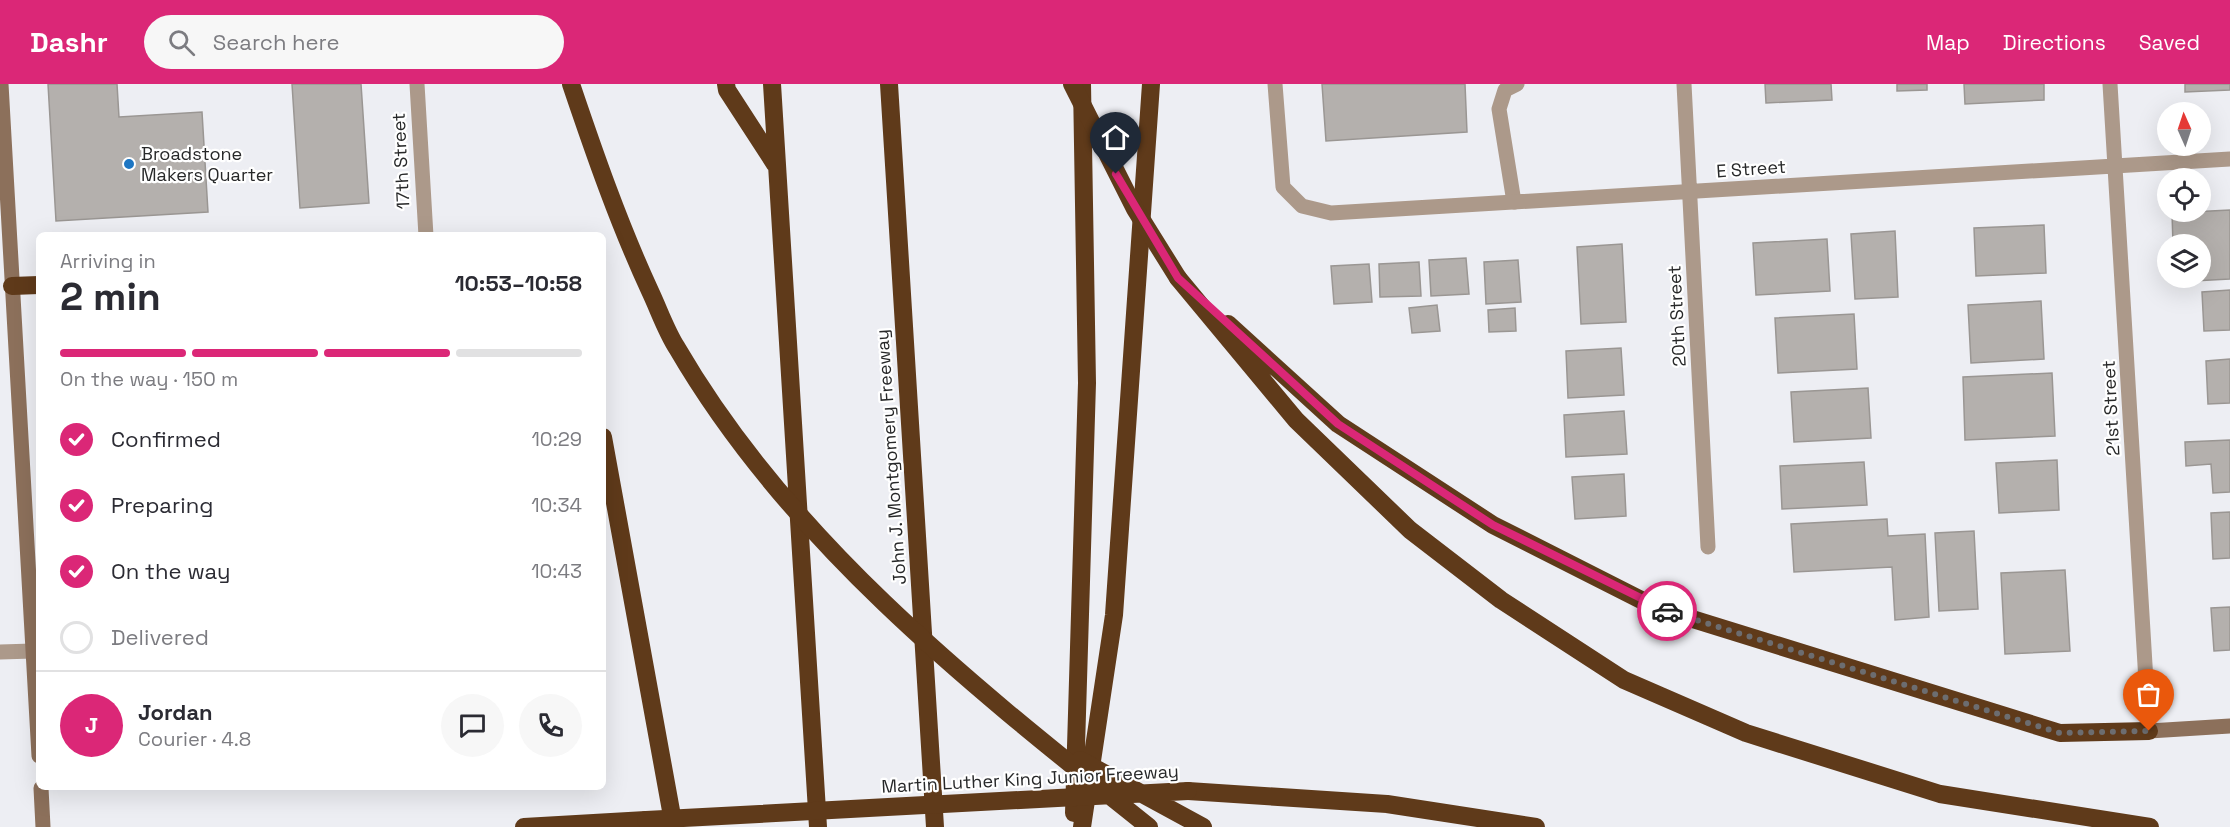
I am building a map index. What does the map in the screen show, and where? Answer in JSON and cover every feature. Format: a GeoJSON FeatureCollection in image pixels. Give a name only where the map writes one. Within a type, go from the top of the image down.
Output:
{"type":"FeatureCollection","features":[{"type":"Feature","properties":{"kind":"highway"},"geometry":{"type":"LineString","coordinates":[[571,84],[609,199],[640,270],[676,347],[732,431],[792,507],[943,657],[1029,731],[1149,827]]}},
{"type":"Feature","properties":{"kind":"highway"},"geometry":{"type":"LineString","coordinates":[[726,84],[727,90],[776,165]]}},
{"type":"Feature","properties":{"kind":"highway"},"geometry":{"type":"LineString","coordinates":[[772,84],[818,827]]}},
{"type":"Feature","properties":{"kind":"highway","name":"John J. Montgomery Freeway"},"geometry":{"type":"LineString","coordinates":[[889,84],[935,827]]}},
{"type":"Feature","properties":{"kind":"highway"},"geometry":{"type":"LineString","coordinates":[[1072,84],[1135,209],[1178,278],[1296,420],[1410,530],[1501,600],[1624,680],[1746,733],[1940,794],[2150,827]]}},
{"type":"Feature","properties":{"kind":"highway"},"geometry":{"type":"LineString","coordinates":[[1074,827],[1087,383],[1082,84]]}},
{"type":"Feature","properties":{"kind":"highway"},"geometry":{"type":"LineString","coordinates":[[1082,827],[1114,615],[1151,84]]}},
{"type":"Feature","properties":{"kind":"highway"},"geometry":{"type":"LineString","coordinates":[[1178,278],[1338,424],[1493,525],[1657,608],[2060,733],[2149,731]]}},
{"type":"Feature","properties":{"kind":"highway"},"geometry":{"type":"LineString","coordinates":[[6,286],[36,285]]}},
{"type":"Feature","properties":{"kind":"highway"},"geometry":{"type":"LineString","coordinates":[[606,453],[674,827]]}},
{"type":"Feature","properties":{"kind":"highway"},"geometry":{"type":"LineString","coordinates":[[1029,731],[1203,827]]}},
{"type":"Feature","properties":{"kind":"highway","name":"Martin Luther King Junior Freeway"},"geometry":{"type":"LineString","coordinates":[[524,827],[1188,792],[1387,804],[1536,827]]}},
{"type":"Feature","properties":{"kind":"main road"},"geometry":{"type":"LineString","coordinates":[[1,84],[6,286],[36,704]]}},
{"type":"Feature","properties":{"kind":"main road"},"geometry":{"type":"LineString","coordinates":[[2149,731],[2230,726]]}},
{"type":"Feature","properties":{"kind":"main road"},"geometry":{"type":"LineString","coordinates":[[41,790],[43,827]]}},
{"type":"Feature","properties":{"kind":"street","name":"17th Street"},"geometry":{"type":"LineString","coordinates":[[417,84],[426,232]]}},
{"type":"Feature","properties":{"kind":"street","name":"E Street"},"geometry":{"type":"LineString","coordinates":[[1275,84],[1283,187],[1302,206],[1331,213],[2230,159]]}},
{"type":"Feature","properties":{"kind":"street"},"geometry":{"type":"LineString","coordinates":[[1514,202],[1499,109],[1505,90],[1517,84]]}},
{"type":"Feature","properties":{"kind":"street","name":"20th Street"},"geometry":{"type":"LineString","coordinates":[[1684,84],[1708,547]]}},
{"type":"Feature","properties":{"kind":"street","name":"21st Street"},"geometry":{"type":"LineString","coordinates":[[2110,84],[2149,731]]}},
{"type":"Feature","properties":{"kind":"street"},"geometry":{"type":"LineString","coordinates":[[0,652],[33,651]]}},
{"type":"Feature","properties":{"kind":"building","name":"Broadstone Makers Quarter"},"geometry":{"type":"Polygon","coordinates":[[[48,84],[117,84],[119,117],[202,112],[208,212],[56,221],[48,84]]]}},
{"type":"Feature","properties":{"kind":"building"},"geometry":{"type":"Polygon","coordinates":[[[292,84],[361,84],[369,203],[300,208],[292,84]]]}},
{"type":"Feature","properties":{"kind":"building"},"geometry":{"type":"Polygon","coordinates":[[[1322,84],[1465,84],[1467,132],[1326,141],[1322,84]]]}},
{"type":"Feature","properties":{"kind":"building"},"geometry":{"type":"Polygon","coordinates":[[[1765,84],[1831,84],[1832,100],[1766,103],[1765,84]]]}},
{"type":"Feature","properties":{"kind":"building"},"geometry":{"type":"Polygon","coordinates":[[[1897,84],[1927,84],[1927,90],[1897,91],[1897,84]]]}},
{"type":"Feature","properties":{"kind":"building"},"geometry":{"type":"Polygon","coordinates":[[[1964,84],[2044,84],[2044,100],[1965,104],[1964,84]]]}},
{"type":"Feature","properties":{"kind":"building"},"geometry":{"type":"Polygon","coordinates":[[[2185,84],[2230,84],[2230,90],[2185,92],[2185,84]]]}},
{"type":"Feature","properties":{"kind":"building"},"geometry":{"type":"Polygon","coordinates":[[[2230,210],[2230,279],[2211,280],[2211,234],[2173,234],[2172,222],[2211,222],[2211,211],[2230,210]]]}},
{"type":"Feature","properties":{"kind":"building"},"geometry":{"type":"Polygon","coordinates":[[[2044,225],[2046,273],[1976,276],[1974,228],[2044,225]]]}},
{"type":"Feature","properties":{"kind":"building"},"geometry":{"type":"Polygon","coordinates":[[[1895,231],[1898,297],[1855,299],[1851,234],[1895,231]]]}},
{"type":"Feature","properties":{"kind":"building"},"geometry":{"type":"Polygon","coordinates":[[[1827,239],[1830,291],[1756,295],[1753,243],[1827,239]]]}},
{"type":"Feature","properties":{"kind":"building"},"geometry":{"type":"Polygon","coordinates":[[[1622,244],[1626,322],[1581,324],[1577,247],[1622,244]]]}},
{"type":"Feature","properties":{"kind":"building"},"geometry":{"type":"Polygon","coordinates":[[[1466,258],[1469,294],[1431,296],[1429,260],[1466,258]]]}},
{"type":"Feature","properties":{"kind":"building"},"geometry":{"type":"Polygon","coordinates":[[[1518,260],[1521,302],[1486,304],[1484,262],[1518,260]]]}},
{"type":"Feature","properties":{"kind":"building"},"geometry":{"type":"Polygon","coordinates":[[[1419,262],[1421,296],[1380,297],[1379,264],[1419,262]]]}},
{"type":"Feature","properties":{"kind":"building"},"geometry":{"type":"Polygon","coordinates":[[[1369,264],[1372,302],[1334,304],[1331,266],[1369,264]]]}},
{"type":"Feature","properties":{"kind":"building"},"geometry":{"type":"Polygon","coordinates":[[[2230,290],[2230,330],[2204,331],[2202,292],[2230,290]]]}},
{"type":"Feature","properties":{"kind":"building"},"geometry":{"type":"Polygon","coordinates":[[[2041,301],[2044,359],[1971,363],[1968,305],[2041,301]]]}},
{"type":"Feature","properties":{"kind":"building"},"geometry":{"type":"Polygon","coordinates":[[[1437,305],[1440,331],[1412,333],[1409,308],[1437,305]]]}},
{"type":"Feature","properties":{"kind":"building"},"geometry":{"type":"Polygon","coordinates":[[[1515,308],[1516,331],[1489,332],[1488,310],[1515,308]]]}},
{"type":"Feature","properties":{"kind":"building"},"geometry":{"type":"Polygon","coordinates":[[[1854,314],[1857,369],[1778,373],[1775,318],[1854,314]]]}},
{"type":"Feature","properties":{"kind":"building"},"geometry":{"type":"Polygon","coordinates":[[[1621,348],[1624,395],[1568,398],[1566,351],[1621,348]]]}},
{"type":"Feature","properties":{"kind":"building"},"geometry":{"type":"Polygon","coordinates":[[[2230,359],[2230,403],[2208,404],[2206,361],[2230,359]]]}},
{"type":"Feature","properties":{"kind":"building"},"geometry":{"type":"Polygon","coordinates":[[[2052,373],[2055,436],[1965,440],[1963,377],[2052,373]]]}},
{"type":"Feature","properties":{"kind":"building"},"geometry":{"type":"Polygon","coordinates":[[[1868,388],[1871,438],[1794,442],[1791,392],[1868,388]]]}},
{"type":"Feature","properties":{"kind":"building"},"geometry":{"type":"Polygon","coordinates":[[[1624,411],[1627,454],[1566,457],[1564,415],[1624,411]]]}},
{"type":"Feature","properties":{"kind":"building"},"geometry":{"type":"Polygon","coordinates":[[[2230,440],[2230,492],[2213,493],[2211,464],[2186,466],[2185,442],[2230,440]]]}},
{"type":"Feature","properties":{"kind":"building"},"geometry":{"type":"Polygon","coordinates":[[[2057,460],[2059,510],[1999,513],[1996,463],[2057,460]]]}},
{"type":"Feature","properties":{"kind":"building"},"geometry":{"type":"Polygon","coordinates":[[[1864,462],[1867,505],[1782,509],[1780,466],[1864,462]]]}},
{"type":"Feature","properties":{"kind":"building"},"geometry":{"type":"Polygon","coordinates":[[[1624,474],[1626,516],[1575,519],[1572,477],[1624,474]]]}},
{"type":"Feature","properties":{"kind":"building"},"geometry":{"type":"Polygon","coordinates":[[[2230,512],[2230,558],[2213,559],[2211,513],[2230,512]]]}},
{"type":"Feature","properties":{"kind":"building"},"geometry":{"type":"Polygon","coordinates":[[[1887,519],[1888,536],[1925,534],[1929,617],[1895,620],[1892,567],[1794,572],[1791,524],[1887,519]]]}},
{"type":"Feature","properties":{"kind":"building"},"geometry":{"type":"Polygon","coordinates":[[[1974,531],[1978,609],[1939,611],[1935,533],[1974,531]]]}},
{"type":"Feature","properties":{"kind":"building"},"geometry":{"type":"Polygon","coordinates":[[[2065,570],[2070,651],[2005,654],[2001,573],[2065,570]]]}},
{"type":"Feature","properties":{"kind":"building"},"geometry":{"type":"Polygon","coordinates":[[[2230,607],[2230,650],[2214,651],[2211,608],[2230,607]]]}},
{"type":"Feature","properties":{"kind":"way so far"},"geometry":{"type":"LineString","coordinates":[[1667,611],[2060,733],[2149,731]]}},
{"type":"Feature","properties":{"kind":"place","name":"Broadstone Makers Quarter"},"geometry":{"type":"Point","coordinates":[129,164]}},
{"type":"Feature","properties":{"kind":"route"},"geometry":{"type":"LineString","coordinates":[[1116,174],[1178,278],[1338,424],[1493,525],[1667,611]]}}]}
